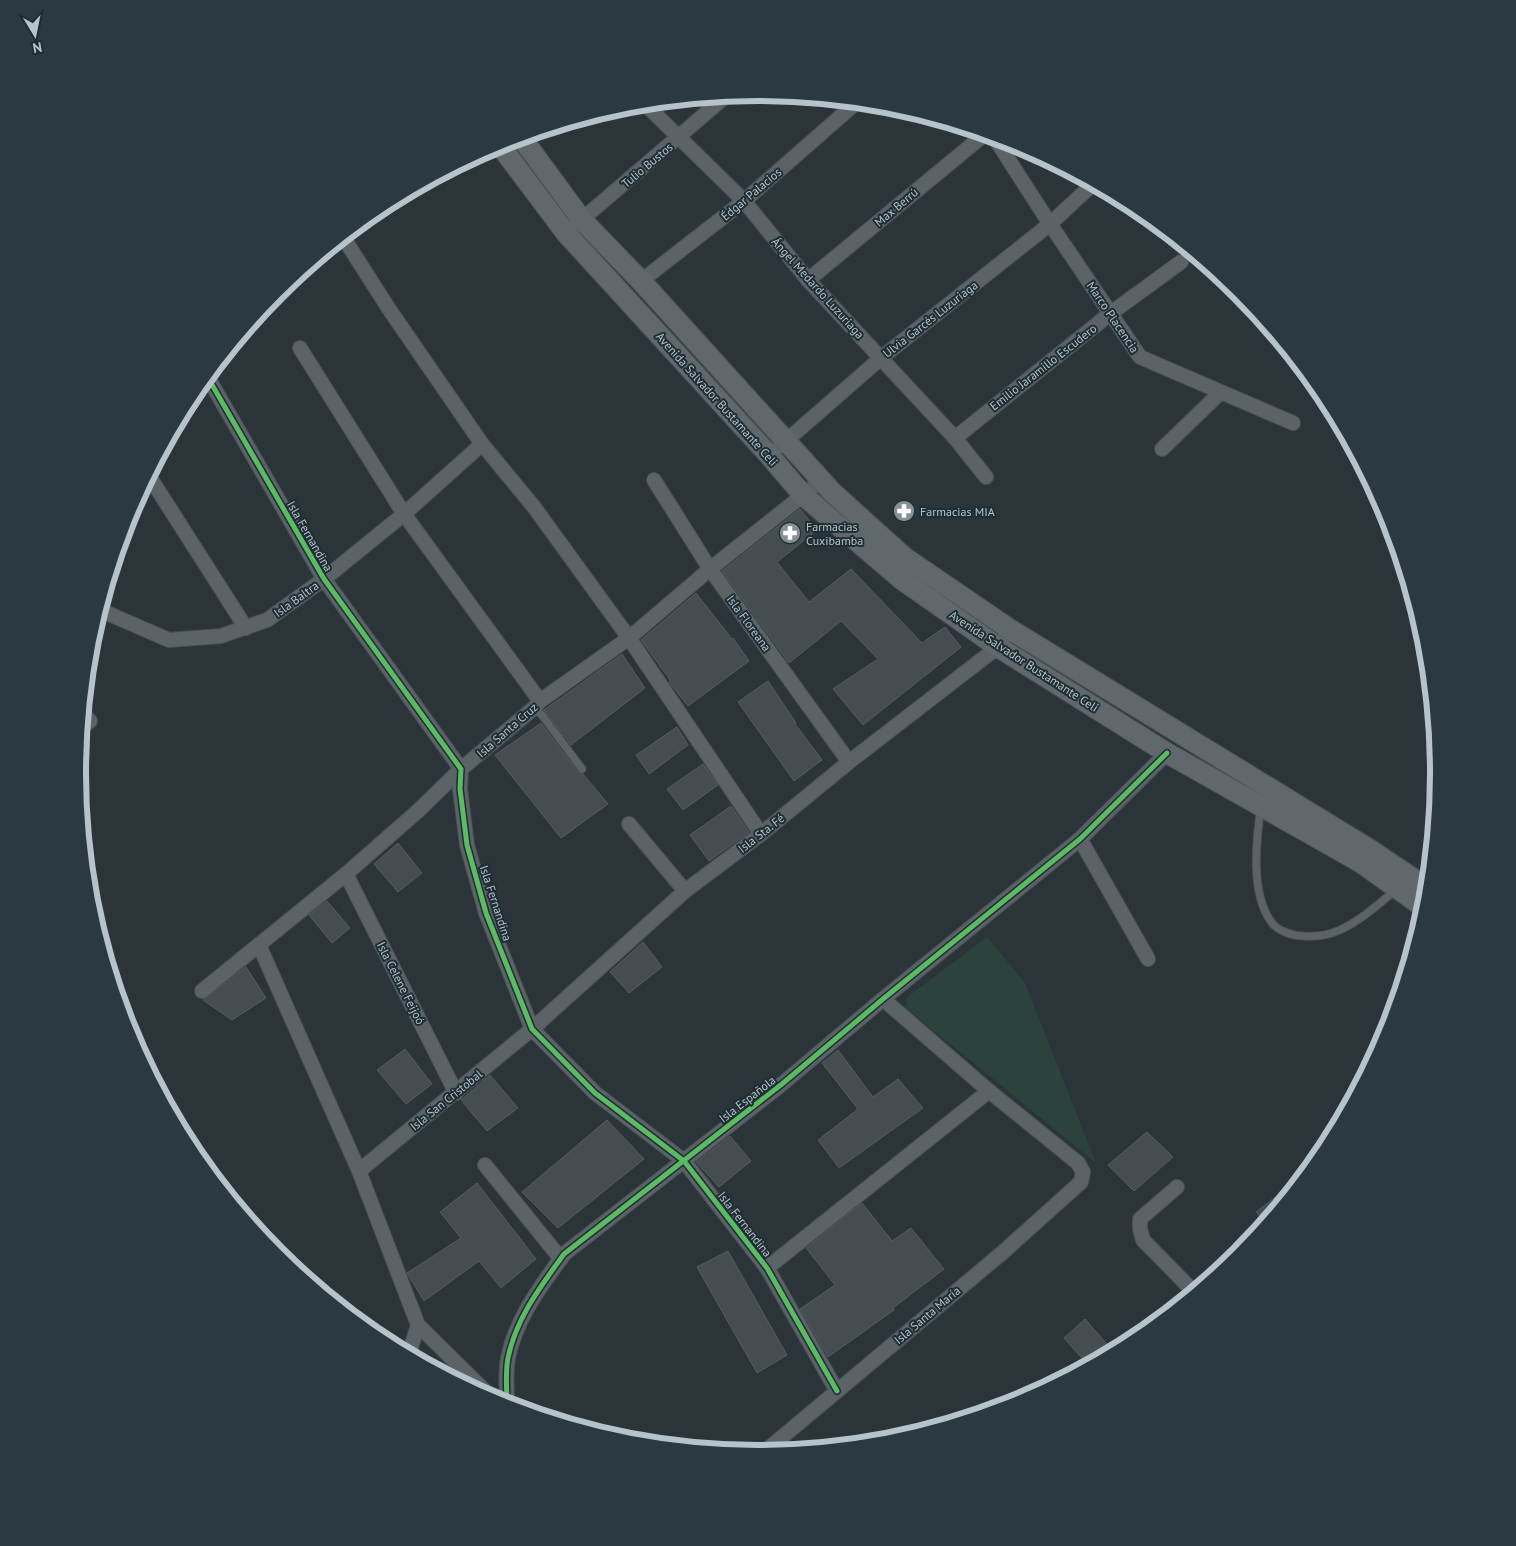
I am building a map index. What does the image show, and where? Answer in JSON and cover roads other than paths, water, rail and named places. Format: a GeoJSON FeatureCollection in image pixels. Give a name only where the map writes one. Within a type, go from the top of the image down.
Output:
{"type":"FeatureCollection","features":[{"type":"Feature","properties":{"kind":"main road","name":"Avenida Salvador Bustamante Celi"},"geometry":{"type":"LineString","coordinates":[[528,142],[582,220],[641,281],[787,440],[822,481],[904,556],[1010,630],[1266,797],[1417,903]]}},
{"type":"Feature","properties":{"kind":"main road","name":"Avenida Salvador Bustamante Celi"},"geometry":{"type":"LineString","coordinates":[[504,151],[566,233],[769,455],[803,495],[901,579],[998,647],[1167,752],[1266,797],[1369,849],[1420,884]]}},
{"type":"Feature","properties":{"kind":"street","name":"Tulio Bustos"},"geometry":{"type":"LineString","coordinates":[[566,233],[718,103]]}},
{"type":"Feature","properties":{"kind":"street","name":"Édgar Palacios"},"geometry":{"type":"LineString","coordinates":[[641,281],[744,201],[850,108]]}},
{"type":"Feature","properties":{"kind":"street","name":"Ángel Medardo Luzuriaga"},"geometry":{"type":"LineString","coordinates":[[651,110],[744,201],[808,280],[955,438],[986,477]]}},
{"type":"Feature","properties":{"kind":"street","name":"Max Berrú"},"geometry":{"type":"LineString","coordinates":[[808,280],[978,139]]}},
{"type":"Feature","properties":{"kind":"street","name":"Marco Placencia"},"geometry":{"type":"LineString","coordinates":[[1000,147],[1140,357],[1293,423]]}},
{"type":"Feature","properties":{"kind":"street","name":"Ulvia Garcés Luzuriaga"},"geometry":{"type":"LineString","coordinates":[[769,455],[881,358],[1050,224],[1089,188]]}},
{"type":"Feature","properties":{"kind":"street"},"geometry":{"type":"LineString","coordinates":[[346,242],[389,309],[482,444],[534,507],[629,638],[762,834]]}},
{"type":"Feature","properties":{"kind":"street","name":"Emilio Jaramillo Escudero"},"geometry":{"type":"LineString","coordinates":[[955,438],[1112,313],[1181,262]]}},
{"type":"Feature","properties":{"kind":"street"},"geometry":{"type":"LineString","coordinates":[[300,348],[404,514],[537,704]]}},
{"type":"Feature","properties":{"kind":"street","name":"Isla Fernandina"},"geometry":{"type":"LineString","coordinates":[[212,382],[324,579],[462,770],[460,789],[467,845],[486,913],[532,1029],[595,1093],[684,1161],[767,1268],[837,1391]]}},
{"type":"Feature","properties":{"kind":"street"},"geometry":{"type":"LineString","coordinates":[[1162,449],[1221,392]]}},
{"type":"Feature","properties":{"kind":"street","name":"Isla Baltra"},"geometry":{"type":"LineString","coordinates":[[106,613],[168,640],[221,636],[266,620],[324,579],[404,514],[482,444]]}},
{"type":"Feature","properties":{"kind":"street","name":"Isla Floreana"},"geometry":{"type":"LineString","coordinates":[[654,480],[710,569],[849,762]]}},
{"type":"Feature","properties":{"kind":"street","name":"Isla Santa Cruz"},"geometry":{"type":"LineString","coordinates":[[202,991],[346,874],[537,704],[629,638],[710,569],[822,481]]}},
{"type":"Feature","properties":{"kind":"street"},"geometry":{"type":"LineString","coordinates":[[153,482],[246,628]]}},
{"type":"Feature","properties":{"kind":"street"},"geometry":{"type":"LineString","coordinates":[[998,647],[1010,630]]}},
{"type":"Feature","properties":{"kind":"street","name":"Isla Sta. Fé"},"geometry":{"type":"LineString","coordinates":[[532,1029],[685,891],[762,834],[849,762],[998,647]]}},
{"type":"Feature","properties":{"kind":"street","name":"Isla Española"},"geometry":{"type":"LineString","coordinates":[[507,1396],[508,1359],[515,1336],[525,1311],[539,1287],[564,1254],[782,1084],[883,999],[1080,839],[1167,752]]}},
{"type":"Feature","properties":{"kind":"street"},"geometry":{"type":"LineString","coordinates":[[629,824],[685,891]]}},
{"type":"Feature","properties":{"kind":"street"},"geometry":{"type":"LineString","coordinates":[[1080,839],[1148,959]]}},
{"type":"Feature","properties":{"kind":"street","name":"Isla Celene Feijoó"},"geometry":{"type":"LineString","coordinates":[[346,874],[456,1093]]}},
{"type":"Feature","properties":{"kind":"street"},"geometry":{"type":"LineString","coordinates":[[259,945],[359,1171],[418,1325],[476,1382]]}},
{"type":"Feature","properties":{"kind":"street"},"geometry":{"type":"LineString","coordinates":[[767,1268],[989,1091],[883,999]]}},
{"type":"Feature","properties":{"kind":"street","name":"Isla San Cristobal"},"geometry":{"type":"LineString","coordinates":[[359,1171],[532,1029]]}},
{"type":"Feature","properties":{"kind":"street","name":"Isla Santa María"},"geometry":{"type":"LineString","coordinates":[[773,1444],[1002,1253],[1082,1182],[1083,1172],[1078,1163],[989,1091]]}},
{"type":"Feature","properties":{"kind":"street"},"geometry":{"type":"LineString","coordinates":[[485,1165],[561,1259]]}},
{"type":"Feature","properties":{"kind":"street"},"geometry":{"type":"LineString","coordinates":[[1177,1187],[1140,1219],[1140,1229],[1143,1240],[1190,1287]]}},
{"type":"Feature","properties":{"kind":"street"},"geometry":{"type":"LineString","coordinates":[[411,1348],[418,1325]]}},
{"type":"Feature","properties":{"kind":"lane"},"geometry":{"type":"LineString","coordinates":[[537,704],[542,715],[582,769]]}},
{"type":"Feature","properties":{"kind":"lane"},"geometry":{"type":"LineString","coordinates":[[1266,797],[1256,862],[1260,900],[1273,925],[1293,936],[1314,937],[1339,931],[1363,917],[1397,889]]}},
{"type":"Feature","properties":{"kind":"place","name":"Farmacias MIA"},"geometry":{"type":"Point","coordinates":[904,511]}},
{"type":"Feature","properties":{"kind":"place","name":"Farmacias Cuxibamba"},"geometry":{"type":"Point","coordinates":[790,533]}}]}
